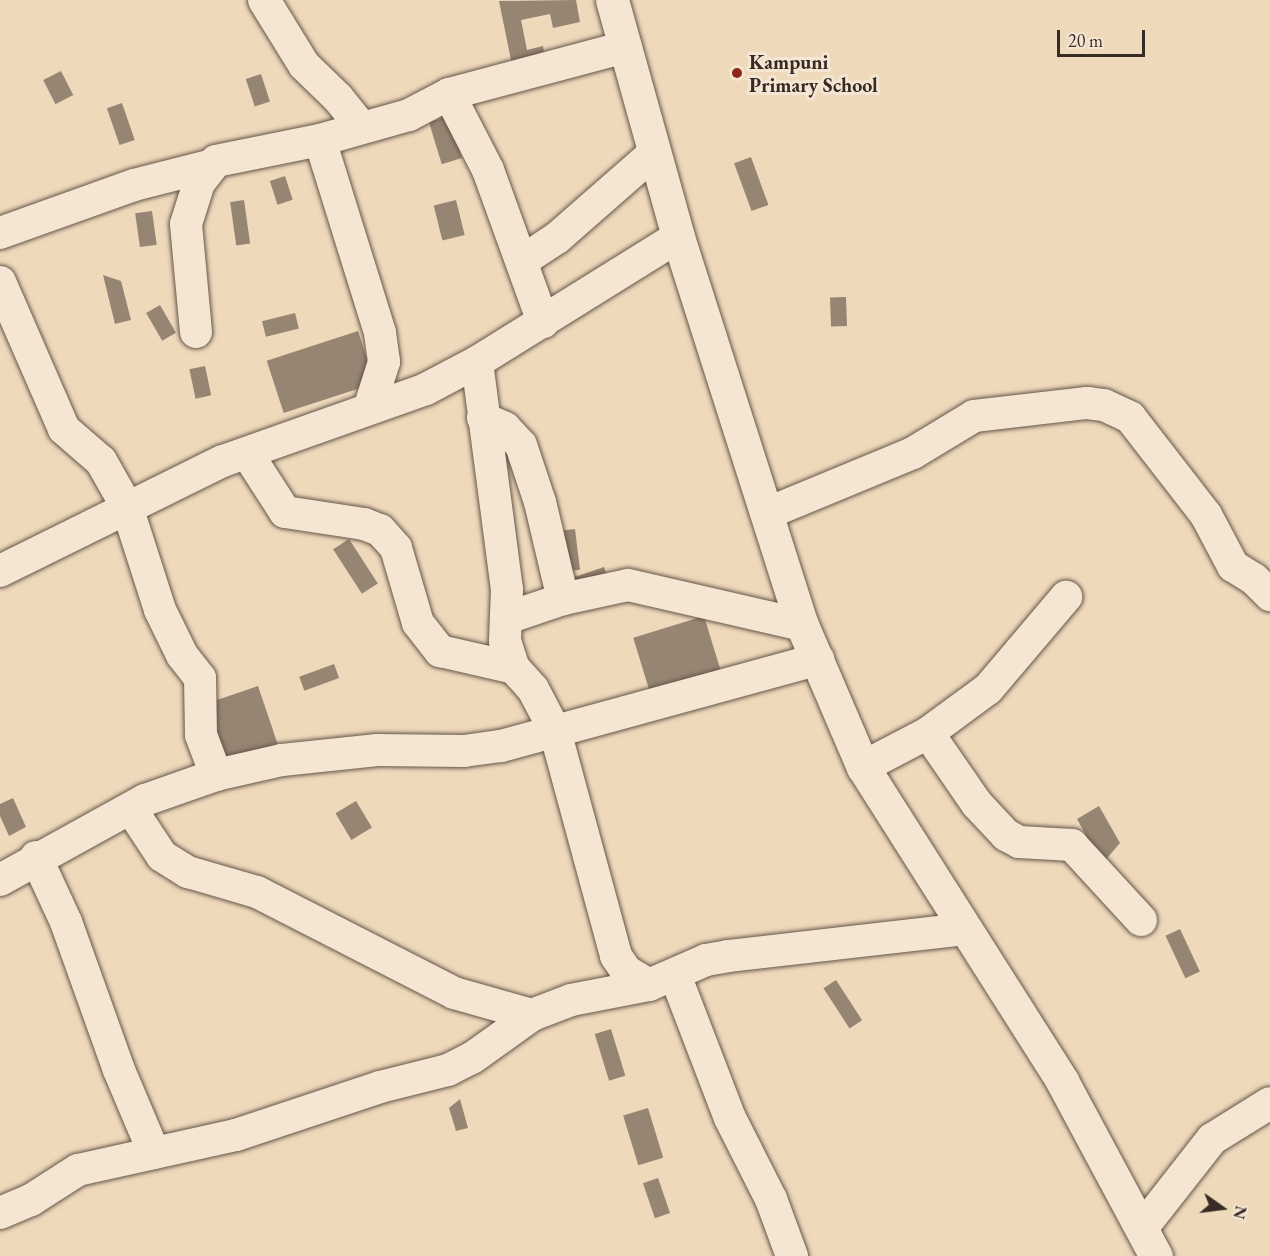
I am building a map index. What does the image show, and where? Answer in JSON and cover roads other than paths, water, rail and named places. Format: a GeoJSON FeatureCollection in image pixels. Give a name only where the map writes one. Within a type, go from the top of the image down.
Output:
{"type":"FeatureCollection","features":[{"type":"Feature","properties":{"kind":"street"},"geometry":{"type":"LineString","coordinates":[[264,0],[304,65],[338,98],[361,126]]}},
{"type":"Feature","properties":{"kind":"street"},"geometry":{"type":"LineString","coordinates":[[612,0],[678,237],[802,625],[819,659],[863,767],[1062,1081],[1143,1227],[1156,1256]]}},
{"type":"Feature","properties":{"kind":"street"},"geometry":{"type":"LineString","coordinates":[[0,233],[134,185],[209,166],[216,161],[320,140],[361,126],[409,115],[449,94],[626,47]]}},
{"type":"Feature","properties":{"kind":"street"},"geometry":{"type":"LineString","coordinates":[[449,94],[488,170],[543,322]]}},
{"type":"Feature","properties":{"kind":"street"},"geometry":{"type":"LineString","coordinates":[[320,140],[380,333],[384,362],[369,409]]}},
{"type":"Feature","properties":{"kind":"street"},"geometry":{"type":"LineString","coordinates":[[522,261],[557,237],[654,153]]}},
{"type":"Feature","properties":{"kind":"street"},"geometry":{"type":"LineString","coordinates":[[196,332],[186,224],[209,166]]}},
{"type":"Feature","properties":{"kind":"street"},"geometry":{"type":"LineString","coordinates":[[0,571],[127,507],[247,453],[426,389],[477,362],[678,237]]}},
{"type":"Feature","properties":{"kind":"street"},"geometry":{"type":"LineString","coordinates":[[0,282],[64,429],[100,461],[127,507],[160,610],[182,655],[200,678],[201,735],[216,775]]}},
{"type":"Feature","properties":{"kind":"street"},"geometry":{"type":"LineString","coordinates":[[477,362],[507,589],[505,641],[514,668],[533,689],[555,731],[616,956],[626,971],[662,980],[771,1199],[792,1256]]}},
{"type":"Feature","properties":{"kind":"street"},"geometry":{"type":"LineString","coordinates":[[768,513],[913,453],[974,416],[1087,403],[1104,405],[1130,417],[1206,515],[1233,566],[1254,579],[1270,595]]}},
{"type":"Feature","properties":{"kind":"street"},"geometry":{"type":"LineString","coordinates":[[483,418],[513,435],[521,445],[540,502],[563,599]]}},
{"type":"Feature","properties":{"kind":"street"},"geometry":{"type":"LineString","coordinates":[[247,453],[285,512],[380,530],[396,548],[418,623],[440,651],[514,668]]}},
{"type":"Feature","properties":{"kind":"street"},"geometry":{"type":"LineString","coordinates":[[507,618],[563,599],[637,586],[679,599],[802,625]]}},
{"type":"Feature","properties":{"kind":"street"},"geometry":{"type":"LineString","coordinates":[[863,767],[928,733],[987,689],[1066,597]]}},
{"type":"Feature","properties":{"kind":"street"},"geometry":{"type":"LineString","coordinates":[[0,880],[36,857],[145,800],[216,775],[282,760],[377,750],[464,751],[501,746],[819,659]]}},
{"type":"Feature","properties":{"kind":"street"},"geometry":{"type":"LineString","coordinates":[[928,733],[977,804],[1006,835],[1019,842],[1072,845],[1141,920]]}},
{"type":"Feature","properties":{"kind":"street"},"geometry":{"type":"LineString","coordinates":[[131,809],[162,856],[188,872],[257,892],[424,974],[453,993],[532,1015]]}},
{"type":"Feature","properties":{"kind":"street"},"geometry":{"type":"LineString","coordinates":[[36,857],[66,922],[119,1070],[154,1153]]}},
{"type":"Feature","properties":{"kind":"street"},"geometry":{"type":"LineString","coordinates":[[0,1213],[31,1200],[78,1170],[236,1135],[381,1087],[448,1070],[472,1058],[532,1015],[570,1000],[662,980],[706,960],[964,928]]}},
{"type":"Feature","properties":{"kind":"street"},"geometry":{"type":"LineString","coordinates":[[1143,1227],[1212,1139],[1270,1103]]}},
{"type":"Feature","properties":{"kind":"place","name":"Kampuni Primary School"},"geometry":{"type":"Point","coordinates":[737,73]}}]}
